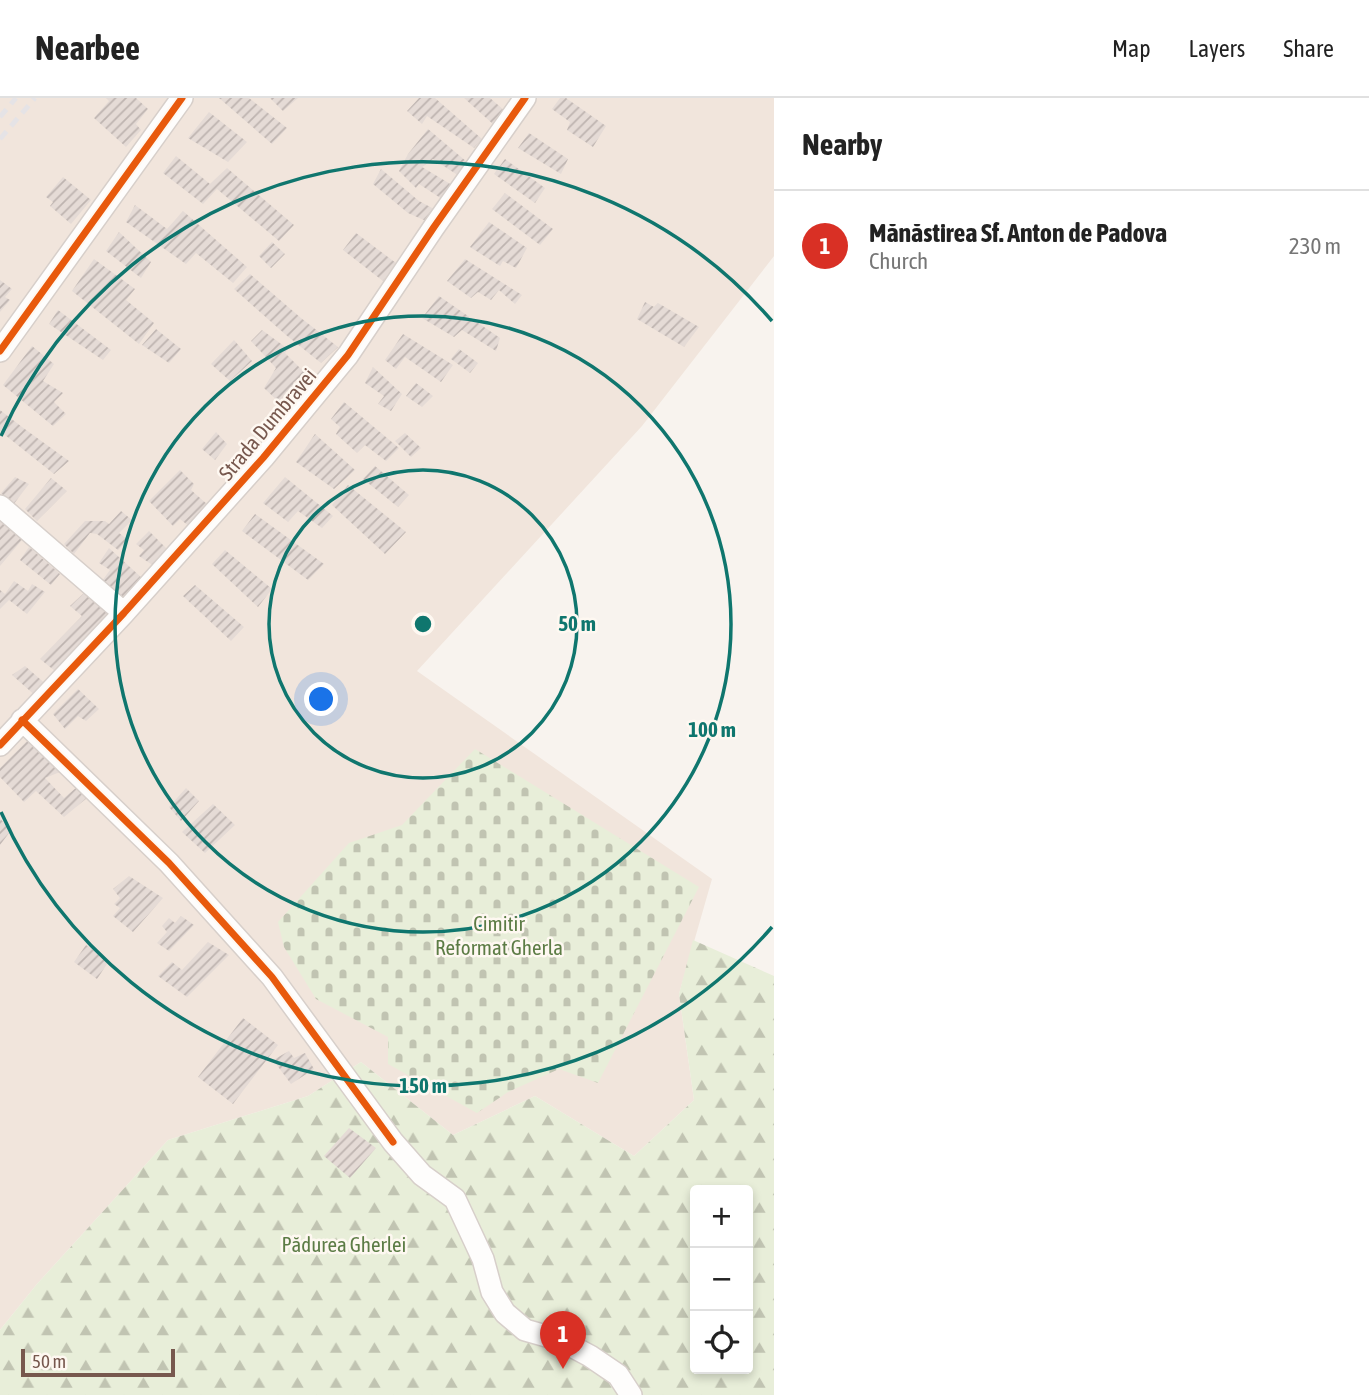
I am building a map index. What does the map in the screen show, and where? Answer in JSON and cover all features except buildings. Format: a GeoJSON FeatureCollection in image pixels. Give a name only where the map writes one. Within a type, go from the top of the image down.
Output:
{"type":"FeatureCollection","features":[{"type":"Feature","properties":{"kind":"street"},"geometry":{"type":"LineString","coordinates":[[0,351],[182,98]]}},
{"type":"Feature","properties":{"kind":"street","name":"Strada Dumbravei"},"geometry":{"type":"LineString","coordinates":[[0,745],[124,613],[263,458],[348,355],[525,98]]}},
{"type":"Feature","properties":{"kind":"street"},"geometry":{"type":"LineString","coordinates":[[0,506],[124,613]]}},
{"type":"Feature","properties":{"kind":"street"},"geometry":{"type":"LineString","coordinates":[[22,720],[169,863],[272,977],[393,1142],[422,1175],[455,1199],[483,1259],[492,1292],[505,1313],[525,1330],[559,1340],[590,1356],[618,1375],[631,1395]]}},
{"type":"Feature","properties":{"kind":"shaded area"},"geometry":{"type":"Polygon","coordinates":[[[0,98],[774,98],[774,256],[642,426],[417,671],[712,879],[679,994],[694,1100],[634,1156],[535,1096],[453,1135],[361,1062],[308,1096],[168,1140],[37,1284],[0,1330],[0,98]]]}},
{"type":"Feature","properties":{"kind":"green space","name":"Cimitir Reformat Gherla"},"geometry":{"type":"Polygon","coordinates":[[[475,749],[699,887],[598,1083],[559,1069],[508,1092],[477,1113],[388,1064],[388,1037],[316,999],[284,947],[278,922],[349,843],[402,825],[475,749]]]}},
{"type":"Feature","properties":{"kind":"green space","name":"Pădurea Gherlei"},"geometry":{"type":"Polygon","coordinates":[[[693,940],[774,976],[774,1395],[0,1395],[0,1330],[37,1284],[168,1140],[308,1096],[361,1062],[453,1135],[535,1096],[634,1156],[694,1100],[679,994],[693,940]]]}},
{"type":"Feature","properties":{"kind":"railway"},"geometry":{"type":"LineString","coordinates":[[0,117],[16,98]]}},
{"type":"Feature","properties":{"kind":"railway"},"geometry":{"type":"LineString","coordinates":[[0,139],[35,98]]}},
{"type":"Feature","properties":{"kind":"cycle path"},"geometry":{"type":"LineString","coordinates":[[0,351],[182,98]]}},
{"type":"Feature","properties":{"kind":"cycle path"},"geometry":{"type":"LineString","coordinates":[[0,745],[124,613],[263,458],[348,355],[525,98]]}},
{"type":"Feature","properties":{"kind":"cycle path"},"geometry":{"type":"LineString","coordinates":[[22,720],[169,863],[272,977],[393,1142]]}},
{"type":"Feature","properties":{"kind":"place","name":"Mănăstirea Sf. Anton de Padova"},"geometry":{"type":"Point","coordinates":[563,1369]}}]}
